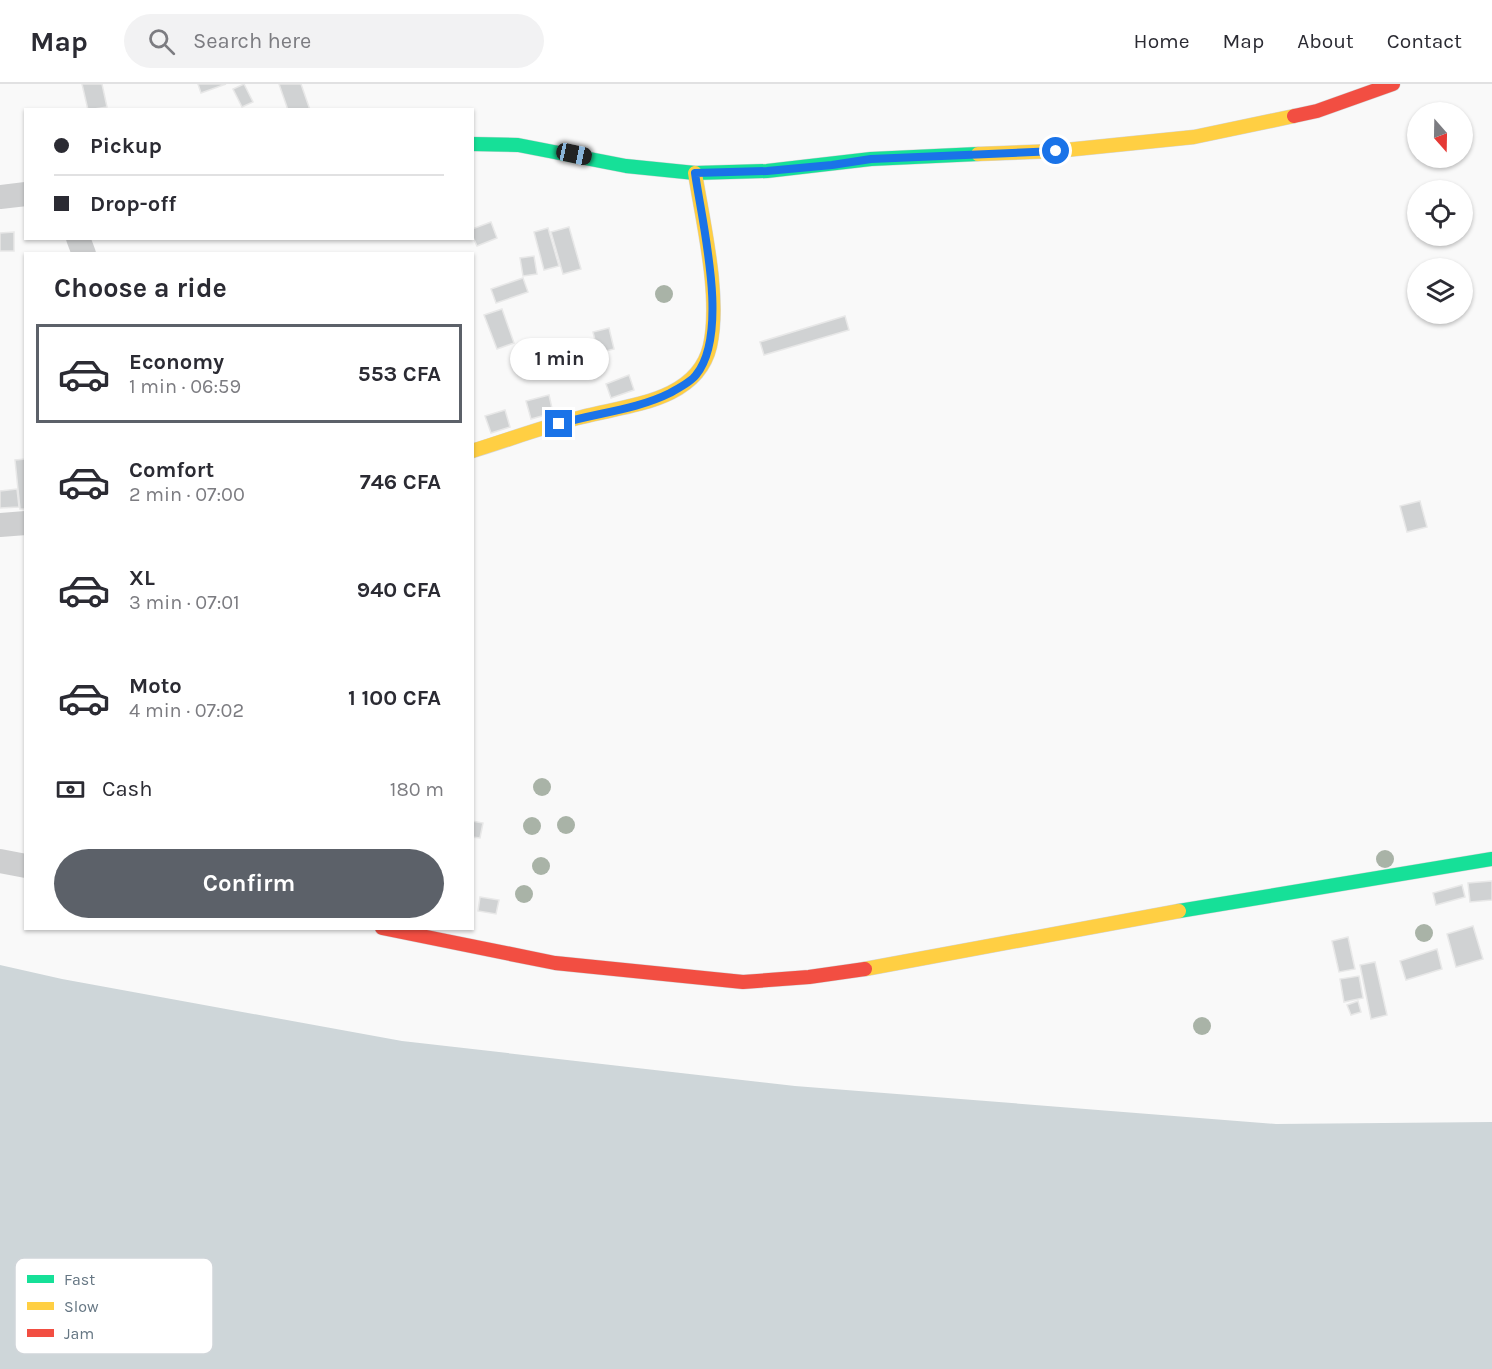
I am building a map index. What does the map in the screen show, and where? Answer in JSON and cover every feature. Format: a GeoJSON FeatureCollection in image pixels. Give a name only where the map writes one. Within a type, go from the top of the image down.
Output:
{"type":"FeatureCollection","features":[{"type":"Feature","properties":{"kind":"street"},"geometry":{"type":"LineString","coordinates":[[474,144],[518,145],[626,166],[695,173],[767,171],[871,159],[1056,151],[1194,137],[1317,111],[1393,84]]}},
{"type":"Feature","properties":{"kind":"street"},"geometry":{"type":"LineString","coordinates":[[474,450],[581,417],[641,404],[670,393],[696,376],[710,347],[714,299],[695,173]]}},
{"type":"Feature","properties":{"kind":"street"},"geometry":{"type":"LineString","coordinates":[[0,197],[24,194]]}},
{"type":"Feature","properties":{"kind":"street"},"geometry":{"type":"LineString","coordinates":[[0,525],[24,524]]}},
{"type":"Feature","properties":{"kind":"street"},"geometry":{"type":"LineString","coordinates":[[392,930],[555,963],[744,982],[903,963],[1202,907],[1492,860]]}},
{"type":"Feature","properties":{"kind":"street"},"geometry":{"type":"LineString","coordinates":[[0,861],[24,866]]}},
{"type":"Feature","properties":{"kind":"shaded area"},"geometry":{"type":"Polygon","coordinates":[[[0,965],[62,979],[402,1041],[795,1086],[1276,1124],[1492,1122],[1492,1369],[0,1369],[0,965]]]}},
{"type":"Feature","properties":{"kind":"building"},"geometry":{"type":"Polygon","coordinates":[[[82,84],[102,84],[107,107],[88,108],[82,84]]]}},
{"type":"Feature","properties":{"kind":"building"},"geometry":{"type":"Polygon","coordinates":[[[198,84],[226,84],[201,93],[198,84]]]}},
{"type":"Feature","properties":{"kind":"building"},"geometry":{"type":"Polygon","coordinates":[[[244,84],[253,102],[242,107],[233,89],[244,84]]]}},
{"type":"Feature","properties":{"kind":"building"},"geometry":{"type":"Polygon","coordinates":[[[279,84],[301,84],[309,108],[287,108],[279,84]]]}},
{"type":"Feature","properties":{"kind":"building"},"geometry":{"type":"Polygon","coordinates":[[[491,222],[497,238],[477,246],[474,239],[474,228],[491,222]]]}},
{"type":"Feature","properties":{"kind":"building"},"geometry":{"type":"Polygon","coordinates":[[[569,227],[581,269],[563,274],[551,232],[569,227]]]}},
{"type":"Feature","properties":{"kind":"building"},"geometry":{"type":"Polygon","coordinates":[[[548,228],[559,266],[544,270],[534,232],[548,228]]]}},
{"type":"Feature","properties":{"kind":"building"},"geometry":{"type":"Polygon","coordinates":[[[14,232],[14,251],[0,251],[0,233],[14,232]]]}},
{"type":"Feature","properties":{"kind":"building"},"geometry":{"type":"Polygon","coordinates":[[[534,256],[537,274],[523,276],[520,258],[534,256]]]}},
{"type":"Feature","properties":{"kind":"building"},"geometry":{"type":"Polygon","coordinates":[[[523,278],[528,292],[496,303],[491,289],[523,278]]]}},
{"type":"Feature","properties":{"kind":"building"},"geometry":{"type":"Polygon","coordinates":[[[502,309],[514,343],[497,349],[484,315],[502,309]]]}},
{"type":"Feature","properties":{"kind":"building"},"geometry":{"type":"Polygon","coordinates":[[[845,316],[849,330],[764,355],[760,342],[845,316]]]}},
{"type":"Feature","properties":{"kind":"building"},"geometry":{"type":"Polygon","coordinates":[[[609,328],[614,349],[598,353],[593,332],[609,328]]]}},
{"type":"Feature","properties":{"kind":"building"},"geometry":{"type":"Polygon","coordinates":[[[629,375],[634,390],[611,398],[606,384],[629,375]]]}},
{"type":"Feature","properties":{"kind":"building"},"geometry":{"type":"Polygon","coordinates":[[[549,395],[553,413],[531,419],[526,401],[549,395]]]}},
{"type":"Feature","properties":{"kind":"building"},"geometry":{"type":"Polygon","coordinates":[[[505,410],[510,427],[491,433],[485,416],[505,410]]]}},
{"type":"Feature","properties":{"kind":"building"},"geometry":{"type":"Polygon","coordinates":[[[24,459],[24,509],[20,509],[15,460],[24,459]]]}},
{"type":"Feature","properties":{"kind":"building"},"geometry":{"type":"Polygon","coordinates":[[[17,489],[19,507],[0,508],[0,491],[17,489]]]}},
{"type":"Feature","properties":{"kind":"building"},"geometry":{"type":"Polygon","coordinates":[[[1420,501],[1427,527],[1407,532],[1400,506],[1420,501]]]}},
{"type":"Feature","properties":{"kind":"building"},"geometry":{"type":"Polygon","coordinates":[[[474,821],[483,823],[480,838],[474,837],[474,821]]]}},
{"type":"Feature","properties":{"kind":"building"},"geometry":{"type":"Polygon","coordinates":[[[1492,881],[1492,900],[1470,902],[1468,883],[1492,881]]]}},
{"type":"Feature","properties":{"kind":"building"},"geometry":{"type":"Polygon","coordinates":[[[1462,885],[1465,897],[1436,905],[1433,893],[1462,885]]]}},
{"type":"Feature","properties":{"kind":"building"},"geometry":{"type":"Polygon","coordinates":[[[480,897],[499,900],[496,914],[478,911],[480,897]]]}},
{"type":"Feature","properties":{"kind":"building"},"geometry":{"type":"Polygon","coordinates":[[[1473,926],[1483,959],[1456,967],[1447,934],[1473,926]]]}},
{"type":"Feature","properties":{"kind":"building"},"geometry":{"type":"Polygon","coordinates":[[[1348,937],[1355,969],[1339,972],[1332,941],[1348,937]]]}},
{"type":"Feature","properties":{"kind":"building"},"geometry":{"type":"Polygon","coordinates":[[[1437,949],[1442,969],[1406,980],[1400,961],[1437,949]]]}},
{"type":"Feature","properties":{"kind":"building"},"geometry":{"type":"Polygon","coordinates":[[[1375,962],[1387,1015],[1371,1019],[1360,965],[1375,962]]]}},
{"type":"Feature","properties":{"kind":"building"},"geometry":{"type":"Polygon","coordinates":[[[1359,976],[1363,998],[1344,1002],[1340,979],[1359,976]]]}},
{"type":"Feature","properties":{"kind":"building"},"geometry":{"type":"Polygon","coordinates":[[[1358,1001],[1361,1012],[1351,1015],[1347,1005],[1358,1001]]]}},
{"type":"Feature","properties":{"kind":"traffic: fast"},"geometry":{"type":"LineString","coordinates":[[474,144],[518,145],[626,166],[695,173],[767,171],[871,159],[978,154]]}},
{"type":"Feature","properties":{"kind":"traffic: fast"},"geometry":{"type":"LineString","coordinates":[[1179,911],[1492,859]]}},
{"type":"Feature","properties":{"kind":"traffic: slow"},"geometry":{"type":"LineString","coordinates":[[978,154],[1056,151],[1194,137],[1294,116]]}},
{"type":"Feature","properties":{"kind":"traffic: slow"},"geometry":{"type":"LineString","coordinates":[[474,450],[568,421],[658,398],[676,390],[691,379],[703,365],[710,346],[713,305],[710,260],[695,173]]}},
{"type":"Feature","properties":{"kind":"traffic: slow"},"geometry":{"type":"LineString","coordinates":[[865,969],[1179,911]]}},
{"type":"Feature","properties":{"kind":"traffic: jam"},"geometry":{"type":"LineString","coordinates":[[1294,116],[1317,111],[1393,84]]}},
{"type":"Feature","properties":{"kind":"traffic: jam"},"geometry":{"type":"LineString","coordinates":[[392,930],[555,963],[743,982],[809,977],[865,969]]}},
{"type":"Feature","properties":{"kind":"route"},"geometry":{"type":"LineString","coordinates":[[559,424],[641,404],[670,393],[696,376],[710,347],[714,299],[695,173],[767,171],[871,159],[1056,151]]}}]}
